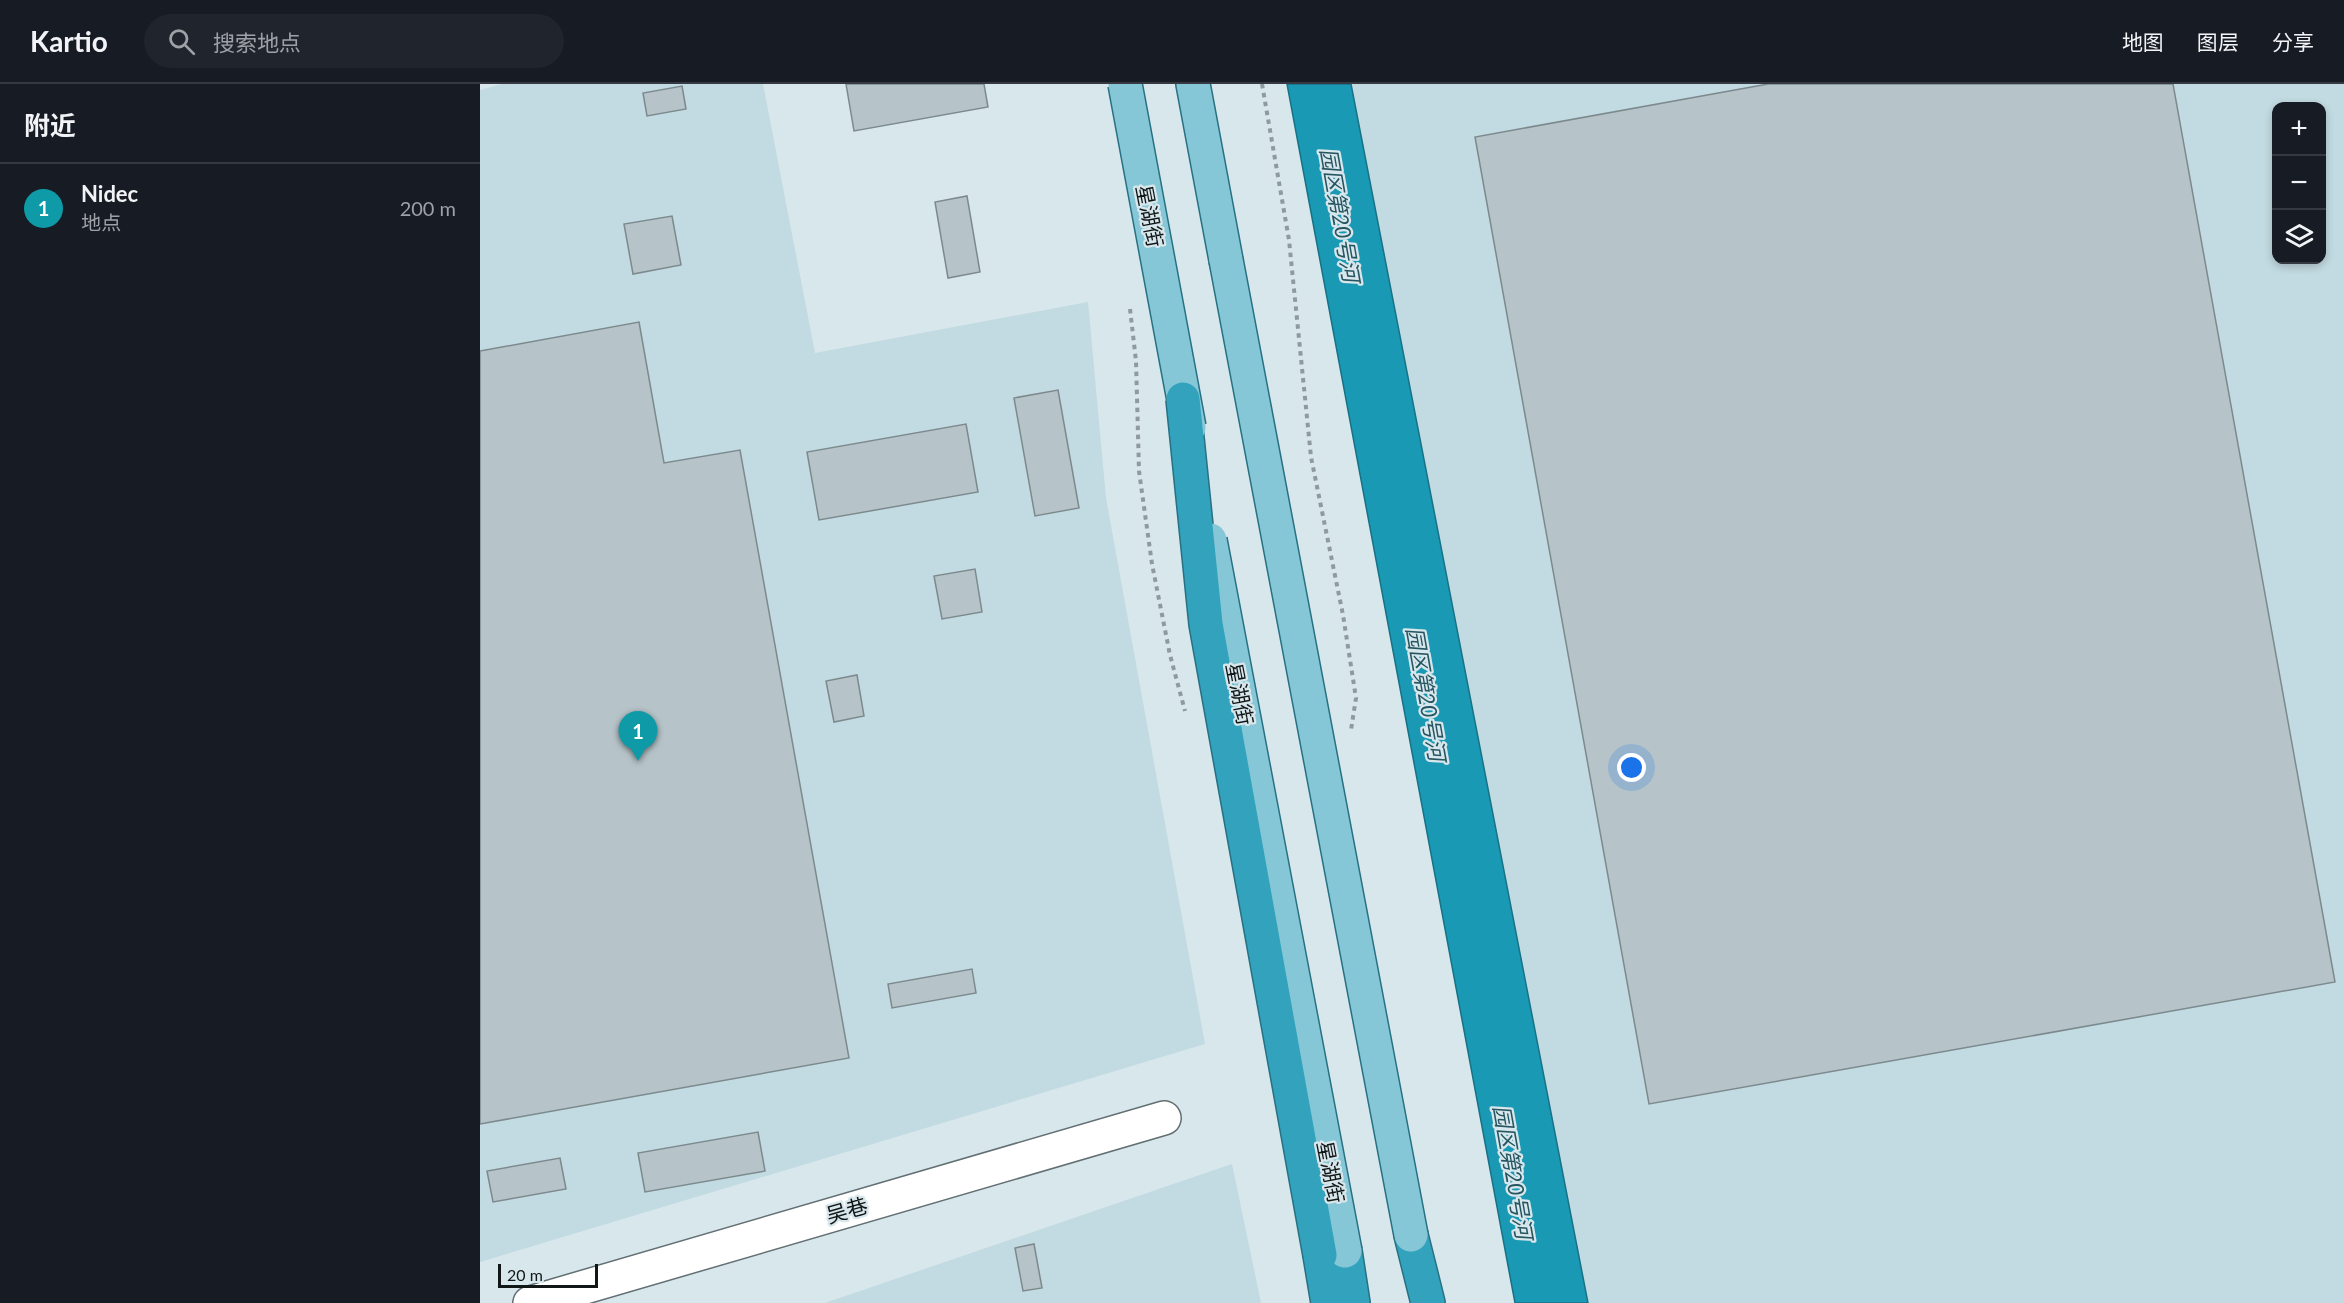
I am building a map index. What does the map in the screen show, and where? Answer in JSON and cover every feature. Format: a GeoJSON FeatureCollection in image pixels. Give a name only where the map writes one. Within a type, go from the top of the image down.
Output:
{"type":"FeatureCollection","features":[{"type":"Feature","properties":{"kind":"highway"},"geometry":{"type":"LineString","coordinates":[[1184,399],[1206,624],[1328,1303]]}},
{"type":"Feature","properties":{"kind":"highway"},"geometry":{"type":"LineString","coordinates":[[1411,1235],[1428,1303]]}},
{"type":"Feature","properties":{"kind":"highway"},"geometry":{"type":"LineString","coordinates":[[1345,1251],[1353,1303]]}},
{"type":"Feature","properties":{"kind":"main road","name":"星湖街"},"geometry":{"type":"LineString","coordinates":[[1125,84],[1345,1251],[1359,1303]]}},
{"type":"Feature","properties":{"kind":"main road"},"geometry":{"type":"LineString","coordinates":[[1193,84],[1411,1235],[1419,1303]]}},
{"type":"Feature","properties":{"kind":"street","name":"吴巷"},"geometry":{"type":"LineString","coordinates":[[530,1303],[1164,1118]]}},
{"type":"Feature","properties":{"kind":"path"},"geometry":{"type":"LineString","coordinates":[[1262,84],[1289,240],[1311,457],[1343,615],[1356,698],[1349,740]]}},
{"type":"Feature","properties":{"kind":"shaded area"},"geometry":{"type":"Polygon","coordinates":[[[502,84],[763,84],[815,353],[1088,302],[1106,498],[1205,1044],[480,1262],[480,90],[502,84]]]}},
{"type":"Feature","properties":{"kind":"shaded area"},"geometry":{"type":"Polygon","coordinates":[[[1351,84],[2344,84],[2344,1303],[1588,1303],[1351,84]]]}},
{"type":"Feature","properties":{"kind":"shaded area"},"geometry":{"type":"Polygon","coordinates":[[[1232,1164],[1261,1303],[825,1303],[1232,1164]]]}},
{"type":"Feature","properties":{"kind":"water","name":"园区第20号河"},"geometry":{"type":"Polygon","coordinates":[[[1287,84],[1351,84],[1588,1303],[1515,1303],[1287,84]]]}},
{"type":"Feature","properties":{"kind":"building"},"geometry":{"type":"Polygon","coordinates":[[[846,84],[984,84],[988,107],[854,131],[846,84]]]}},
{"type":"Feature","properties":{"kind":"building"},"geometry":{"type":"Polygon","coordinates":[[[1768,84],[2173,84],[2335,982],[1649,1104],[1475,137],[1768,84]]]}},
{"type":"Feature","properties":{"kind":"building"},"geometry":{"type":"Polygon","coordinates":[[[682,86],[686,109],[647,116],[643,93],[682,86]]]}},
{"type":"Feature","properties":{"kind":"building"},"geometry":{"type":"Polygon","coordinates":[[[967,196],[980,272],[948,278],[935,202],[967,196]]]}},
{"type":"Feature","properties":{"kind":"building"},"geometry":{"type":"Polygon","coordinates":[[[672,216],[681,265],[633,274],[624,224],[672,216]]]}},
{"type":"Feature","properties":{"kind":"building"},"geometry":{"type":"Polygon","coordinates":[[[639,322],[664,463],[740,450],[849,1058],[480,1124],[480,351],[639,322]]]}},
{"type":"Feature","properties":{"kind":"building"},"geometry":{"type":"Polygon","coordinates":[[[1058,390],[1079,508],[1035,516],[1014,398],[1058,390]]]}},
{"type":"Feature","properties":{"kind":"building"},"geometry":{"type":"Polygon","coordinates":[[[966,424],[978,492],[819,520],[807,452],[966,424]]]}},
{"type":"Feature","properties":{"kind":"building"},"geometry":{"type":"Polygon","coordinates":[[[975,569],[982,612],[942,619],[934,576],[975,569]]]}},
{"type":"Feature","properties":{"kind":"building"},"geometry":{"type":"Polygon","coordinates":[[[857,675],[864,716],[834,722],[826,681],[857,675]]]}},
{"type":"Feature","properties":{"kind":"building"},"geometry":{"type":"Polygon","coordinates":[[[972,969],[976,993],[892,1008],[888,984],[972,969]]]}},
{"type":"Feature","properties":{"kind":"building"},"geometry":{"type":"Polygon","coordinates":[[[758,1132],[765,1171],[645,1192],[638,1153],[758,1132]]]}},
{"type":"Feature","properties":{"kind":"building"},"geometry":{"type":"Polygon","coordinates":[[[560,1158],[566,1189],[493,1202],[487,1171],[560,1158]]]}},
{"type":"Feature","properties":{"kind":"building"},"geometry":{"type":"Polygon","coordinates":[[[1034,1244],[1042,1288],[1023,1291],[1015,1248],[1034,1244]]]}},
{"type":"Feature","properties":{"kind":"place","name":"Nidec"},"geometry":{"type":"Point","coordinates":[638,761]}}]}
